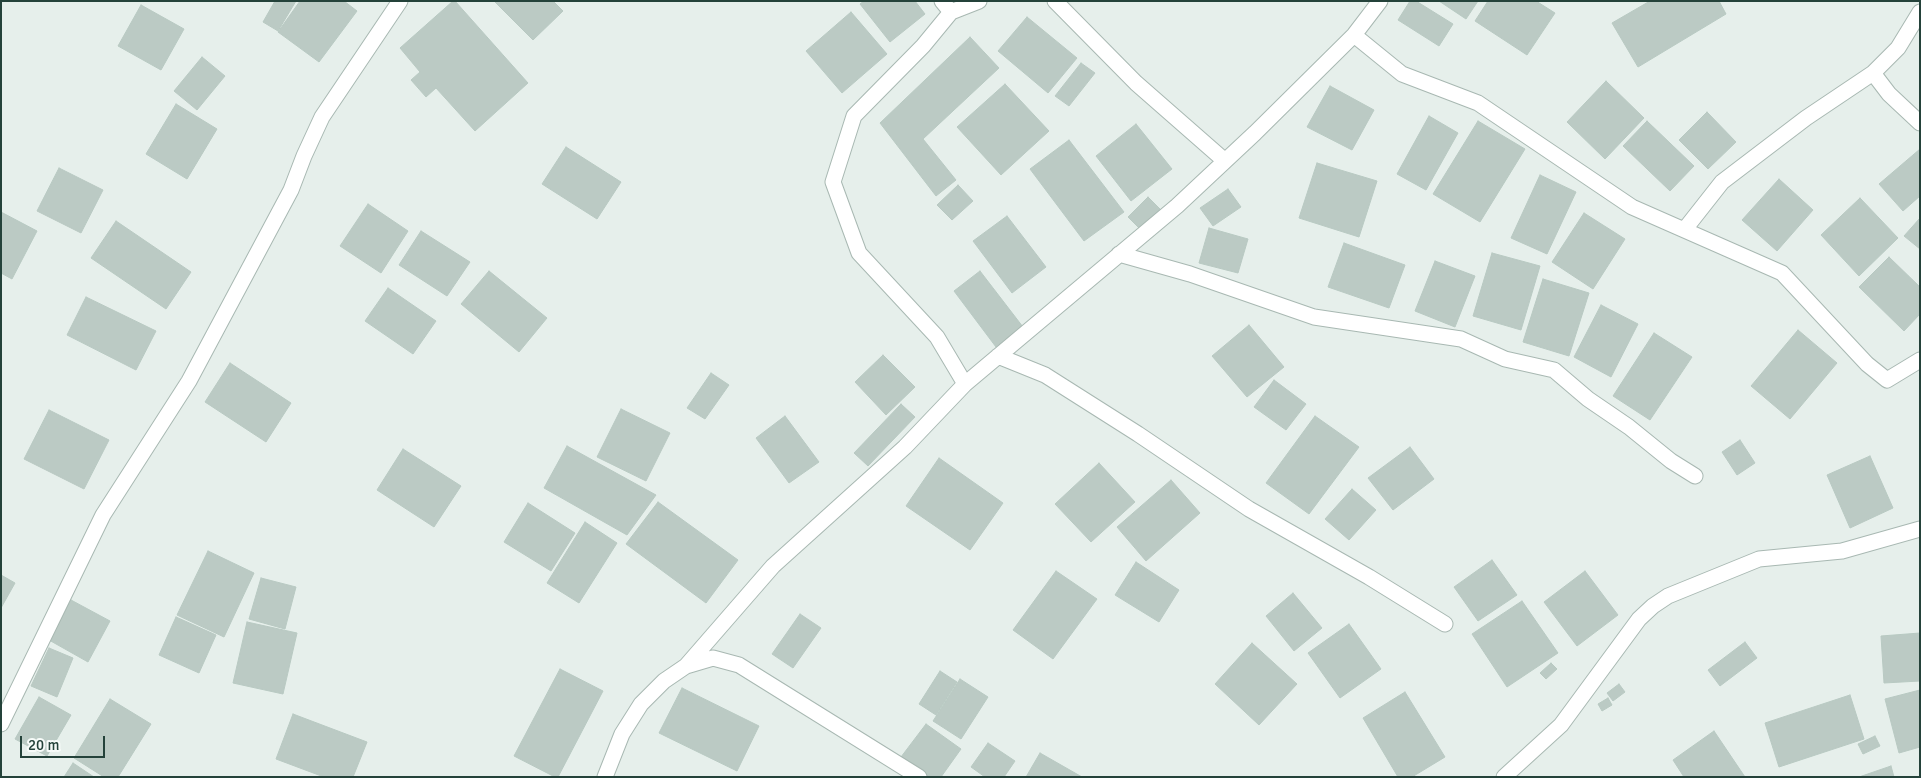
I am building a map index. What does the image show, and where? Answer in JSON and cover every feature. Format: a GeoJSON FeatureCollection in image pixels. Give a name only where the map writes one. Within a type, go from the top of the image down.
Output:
{"type":"FeatureCollection","features":[{"type":"Feature","properties":{"kind":"street"},"geometry":{"type":"LineString","coordinates":[[1,724],[103,515],[189,381],[291,190],[322,117],[400,1]]}},
{"type":"Feature","properties":{"kind":"street"},"geometry":{"type":"LineString","coordinates":[[965,384],[937,336],[859,253],[833,182],[854,116],[923,46],[947,7],[979,1]]}},
{"type":"Feature","properties":{"kind":"street"},"geometry":{"type":"LineString","coordinates":[[1055,1],[1136,83],[1225,161]]}},
{"type":"Feature","properties":{"kind":"street"},"geometry":{"type":"LineString","coordinates":[[605,777],[622,734],[641,704],[664,681],[686,666],[773,566],[906,447],[965,384],[1177,206],[1354,35],[1380,1]]}},
{"type":"Feature","properties":{"kind":"street"},"geometry":{"type":"LineString","coordinates":[[1685,229],[1722,182],[1806,118],[1873,73],[1898,48],[1920,12]]}},
{"type":"Feature","properties":{"kind":"street"},"geometry":{"type":"LineString","coordinates":[[1354,35],[1402,74],[1478,103],[1632,207],[1782,273],[1867,364],[1887,380],[1920,360]]}},
{"type":"Feature","properties":{"kind":"street"},"geometry":{"type":"LineString","coordinates":[[1873,73],[1889,94],[1920,123]]}},
{"type":"Feature","properties":{"kind":"street"},"geometry":{"type":"LineString","coordinates":[[1119,254],[1190,274],[1314,317],[1461,339],[1505,359],[1554,370],[1588,399],[1630,427],[1671,461],[1695,476]]}},
{"type":"Feature","properties":{"kind":"street"},"geometry":{"type":"LineString","coordinates":[[998,356],[1046,374],[1249,509],[1369,577],[1445,624]]}},
{"type":"Feature","properties":{"kind":"street"},"geometry":{"type":"LineString","coordinates":[[1504,777],[1561,725],[1639,619],[1668,596],[1759,559],[1842,551],[1920,529]]}},
{"type":"Feature","properties":{"kind":"street"},"geometry":{"type":"LineString","coordinates":[[686,666],[712,658],[739,665],[919,777]]}},
{"type":"Feature","properties":{"kind":"building"},"geometry":{"type":"Polygon","coordinates":[[[275,1],[296,1],[278,31],[263,22],[275,1]]]}},
{"type":"Feature","properties":{"kind":"building"},"geometry":{"type":"Polygon","coordinates":[[[300,1],[344,1],[357,11],[319,62],[278,32],[300,1]]]}},
{"type":"Feature","properties":{"kind":"building"},"geometry":{"type":"Polygon","coordinates":[[[453,1],[528,83],[475,131],[436,88],[426,97],[411,80],[420,72],[400,48],[453,1]]]}},
{"type":"Feature","properties":{"kind":"building"},"geometry":{"type":"Polygon","coordinates":[[[494,1],[553,1],[563,11],[533,40],[494,1]]]}},
{"type":"Feature","properties":{"kind":"building"},"geometry":{"type":"Polygon","coordinates":[[[864,1],[915,1],[925,14],[890,42],[860,4],[864,1]]]}},
{"type":"Feature","properties":{"kind":"building"},"geometry":{"type":"Polygon","coordinates":[[[1410,1],[1416,1],[1453,24],[1439,46],[1398,20],[1410,1]]]}},
{"type":"Feature","properties":{"kind":"building"},"geometry":{"type":"Polygon","coordinates":[[[1439,1],[1478,1],[1466,19],[1439,1]]]}},
{"type":"Feature","properties":{"kind":"building"},"geometry":{"type":"Polygon","coordinates":[[[1488,1],[1536,1],[1555,13],[1527,55],[1475,21],[1488,1]]]}},
{"type":"Feature","properties":{"kind":"building"},"geometry":{"type":"Polygon","coordinates":[[[1650,1],[1719,1],[1726,14],[1638,67],[1612,23],[1650,1]]]}},
{"type":"Feature","properties":{"kind":"building"},"geometry":{"type":"Polygon","coordinates":[[[141,5],[184,29],[161,70],[118,46],[141,5]]]}},
{"type":"Feature","properties":{"kind":"building"},"geometry":{"type":"Polygon","coordinates":[[[851,12],[887,54],[842,93],[806,51],[851,12]]]}},
{"type":"Feature","properties":{"kind":"building"},"geometry":{"type":"Polygon","coordinates":[[[1027,17],[1077,58],[1048,93],[998,51],[1027,17]]]}},
{"type":"Feature","properties":{"kind":"building"},"geometry":{"type":"Polygon","coordinates":[[[970,37],[999,68],[923,139],[956,180],[936,196],[880,123],[970,37]]]}},
{"type":"Feature","properties":{"kind":"building"},"geometry":{"type":"Polygon","coordinates":[[[202,57],[225,76],[197,110],[174,91],[202,57]]]}},
{"type":"Feature","properties":{"kind":"building"},"geometry":{"type":"Polygon","coordinates":[[[1081,63],[1095,73],[1069,106],[1055,96],[1081,63]]]}},
{"type":"Feature","properties":{"kind":"building"},"geometry":{"type":"Polygon","coordinates":[[[1606,81],[1644,118],[1605,159],[1567,122],[1606,81]]]}},
{"type":"Feature","properties":{"kind":"building"},"geometry":{"type":"Polygon","coordinates":[[[1005,84],[1049,131],[1001,175],[957,127],[1005,84]]]}},
{"type":"Feature","properties":{"kind":"building"},"geometry":{"type":"Polygon","coordinates":[[[1330,86],[1374,110],[1352,150],[1307,127],[1330,86]]]}},
{"type":"Feature","properties":{"kind":"building"},"geometry":{"type":"Polygon","coordinates":[[[176,104],[217,129],[187,179],[146,154],[176,104]]]}},
{"type":"Feature","properties":{"kind":"building"},"geometry":{"type":"Polygon","coordinates":[[[1707,112],[1736,142],[1708,169],[1679,140],[1707,112]]]}},
{"type":"Feature","properties":{"kind":"building"},"geometry":{"type":"Polygon","coordinates":[[[1429,116],[1458,133],[1426,190],[1397,174],[1429,116]]]}},
{"type":"Feature","properties":{"kind":"building"},"geometry":{"type":"Polygon","coordinates":[[[1478,121],[1525,149],[1480,222],[1433,194],[1478,121]]]}},
{"type":"Feature","properties":{"kind":"building"},"geometry":{"type":"Polygon","coordinates":[[[1647,121],[1694,166],[1670,191],[1623,146],[1647,121]]]}},
{"type":"Feature","properties":{"kind":"building"},"geometry":{"type":"Polygon","coordinates":[[[1136,124],[1172,169],[1131,201],[1096,156],[1136,124]]]}},
{"type":"Feature","properties":{"kind":"building"},"geometry":{"type":"Polygon","coordinates":[[[1069,140],[1124,212],[1084,241],[1030,169],[1069,140]]]}},
{"type":"Feature","properties":{"kind":"building"},"geometry":{"type":"Polygon","coordinates":[[[566,147],[621,182],[597,219],[542,184],[566,147]]]}},
{"type":"Feature","properties":{"kind":"building"},"geometry":{"type":"Polygon","coordinates":[[[1920,149],[1920,196],[1903,211],[1879,184],[1920,149]]]}},
{"type":"Feature","properties":{"kind":"building"},"geometry":{"type":"Polygon","coordinates":[[[1317,163],[1377,181],[1359,237],[1299,218],[1317,163]]]}},
{"type":"Feature","properties":{"kind":"building"},"geometry":{"type":"Polygon","coordinates":[[[59,168],[103,190],[81,233],[37,211],[59,168]]]}},
{"type":"Feature","properties":{"kind":"building"},"geometry":{"type":"Polygon","coordinates":[[[1540,175],[1576,192],[1547,254],[1511,238],[1540,175]]]}},
{"type":"Feature","properties":{"kind":"building"},"geometry":{"type":"Polygon","coordinates":[[[1779,179],[1813,210],[1777,251],[1742,220],[1779,179]]]}},
{"type":"Feature","properties":{"kind":"building"},"geometry":{"type":"Polygon","coordinates":[[[958,185],[973,201],[952,220],[937,205],[958,185]]]}},
{"type":"Feature","properties":{"kind":"building"},"geometry":{"type":"Polygon","coordinates":[[[1228,189],[1241,207],[1213,226],[1200,208],[1228,189]]]}},
{"type":"Feature","properties":{"kind":"building"},"geometry":{"type":"Polygon","coordinates":[[[1148,197],[1162,211],[1142,231],[1128,217],[1148,197]]]}},
{"type":"Feature","properties":{"kind":"building"},"geometry":{"type":"Polygon","coordinates":[[[1860,198],[1898,238],[1859,276],[1821,235],[1860,198]]]}},
{"type":"Feature","properties":{"kind":"building"},"geometry":{"type":"Polygon","coordinates":[[[368,204],[408,231],[381,273],[340,246],[368,204]]]}},
{"type":"Feature","properties":{"kind":"building"},"geometry":{"type":"Polygon","coordinates":[[[1,212],[37,231],[12,279],[1,273],[1,212]]]}},
{"type":"Feature","properties":{"kind":"building"},"geometry":{"type":"Polygon","coordinates":[[[1584,213],[1625,239],[1593,289],[1552,262],[1584,213]]]}},
{"type":"Feature","properties":{"kind":"building"},"geometry":{"type":"Polygon","coordinates":[[[1007,216],[1046,267],[1012,293],[973,241],[1007,216]]]}},
{"type":"Feature","properties":{"kind":"building"},"geometry":{"type":"Polygon","coordinates":[[[1920,218],[1920,249],[1904,236],[1920,218]]]}},
{"type":"Feature","properties":{"kind":"building"},"geometry":{"type":"Polygon","coordinates":[[[116,221],[191,272],[166,309],[91,258],[116,221]]]}},
{"type":"Feature","properties":{"kind":"building"},"geometry":{"type":"Polygon","coordinates":[[[1209,228],[1248,239],[1238,273],[1199,263],[1209,228]]]}},
{"type":"Feature","properties":{"kind":"building"},"geometry":{"type":"Polygon","coordinates":[[[421,231],[470,262],[447,296],[399,265],[421,231]]]}},
{"type":"Feature","properties":{"kind":"building"},"geometry":{"type":"Polygon","coordinates":[[[1344,243],[1405,265],[1389,308],[1328,287],[1344,243]]]}},
{"type":"Feature","properties":{"kind":"building"},"geometry":{"type":"Polygon","coordinates":[[[1492,253],[1540,266],[1521,330],[1473,316],[1492,253]]]}},
{"type":"Feature","properties":{"kind":"building"},"geometry":{"type":"Polygon","coordinates":[[[1889,257],[1920,287],[1920,314],[1904,331],[1859,287],[1889,257]]]}},
{"type":"Feature","properties":{"kind":"building"},"geometry":{"type":"Polygon","coordinates":[[[1435,261],[1475,276],[1455,327],[1415,311],[1435,261]]]}},
{"type":"Feature","properties":{"kind":"building"},"geometry":{"type":"Polygon","coordinates":[[[489,271],[547,318],[519,352],[461,304],[489,271]]]}},
{"type":"Feature","properties":{"kind":"building"},"geometry":{"type":"Polygon","coordinates":[[[980,271],[1023,327],[996,347],[954,291],[980,271]]]}},
{"type":"Feature","properties":{"kind":"building"},"geometry":{"type":"Polygon","coordinates":[[[1543,279],[1589,293],[1569,356],[1523,342],[1543,279]]]}},
{"type":"Feature","properties":{"kind":"building"},"geometry":{"type":"Polygon","coordinates":[[[388,288],[436,321],[413,354],[365,321],[388,288]]]}},
{"type":"Feature","properties":{"kind":"building"},"geometry":{"type":"Polygon","coordinates":[[[86,297],[156,331],[136,370],[67,335],[86,297]]]}},
{"type":"Feature","properties":{"kind":"building"},"geometry":{"type":"Polygon","coordinates":[[[1601,305],[1638,324],[1611,377],[1574,357],[1601,305]]]}},
{"type":"Feature","properties":{"kind":"building"},"geometry":{"type":"Polygon","coordinates":[[[1249,325],[1284,367],[1247,397],[1212,356],[1249,325]]]}},
{"type":"Feature","properties":{"kind":"building"},"geometry":{"type":"Polygon","coordinates":[[[1798,330],[1837,363],[1790,419],[1751,386],[1798,330]]]}},
{"type":"Feature","properties":{"kind":"building"},"geometry":{"type":"Polygon","coordinates":[[[1654,333],[1692,357],[1650,420],[1613,396],[1654,333]]]}},
{"type":"Feature","properties":{"kind":"building"},"geometry":{"type":"Polygon","coordinates":[[[883,355],[915,387],[886,415],[855,382],[883,355]]]}},
{"type":"Feature","properties":{"kind":"building"},"geometry":{"type":"Polygon","coordinates":[[[230,363],[291,403],[266,442],[205,402],[230,363]]]}},
{"type":"Feature","properties":{"kind":"building"},"geometry":{"type":"Polygon","coordinates":[[[711,373],[729,385],[705,419],[687,408],[711,373]]]}},
{"type":"Feature","properties":{"kind":"building"},"geometry":{"type":"Polygon","coordinates":[[[1274,380],[1306,404],[1286,430],[1254,407],[1274,380]]]}},
{"type":"Feature","properties":{"kind":"building"},"geometry":{"type":"Polygon","coordinates":[[[901,404],[915,417],[868,466],[854,453],[901,404]]]}},
{"type":"Feature","properties":{"kind":"building"},"geometry":{"type":"Polygon","coordinates":[[[621,409],[670,433],[646,481],[597,457],[621,409]]]}},
{"type":"Feature","properties":{"kind":"building"},"geometry":{"type":"Polygon","coordinates":[[[49,410],[109,440],[84,489],[24,459],[49,410]]]}},
{"type":"Feature","properties":{"kind":"building"},"geometry":{"type":"Polygon","coordinates":[[[785,416],[819,462],[789,483],[756,438],[785,416]]]}},
{"type":"Feature","properties":{"kind":"building"},"geometry":{"type":"Polygon","coordinates":[[[1315,416],[1359,447],[1309,514],[1266,483],[1315,416]]]}},
{"type":"Feature","properties":{"kind":"building"},"geometry":{"type":"Polygon","coordinates":[[[1740,440],[1755,463],[1737,475],[1722,452],[1740,440]]]}},
{"type":"Feature","properties":{"kind":"building"},"geometry":{"type":"Polygon","coordinates":[[[567,446],[656,495],[627,535],[544,488],[567,446]]]}},
{"type":"Feature","properties":{"kind":"building"},"geometry":{"type":"Polygon","coordinates":[[[1410,447],[1434,479],[1393,510],[1368,478],[1410,447]]]}},
{"type":"Feature","properties":{"kind":"building"},"geometry":{"type":"Polygon","coordinates":[[[403,449],[461,486],[434,527],[377,490],[403,449]]]}},
{"type":"Feature","properties":{"kind":"building"},"geometry":{"type":"Polygon","coordinates":[[[1870,456],[1893,508],[1850,528],[1827,475],[1870,456]]]}},
{"type":"Feature","properties":{"kind":"building"},"geometry":{"type":"Polygon","coordinates":[[[939,458],[1003,503],[970,550],[906,506],[939,458]]]}},
{"type":"Feature","properties":{"kind":"building"},"geometry":{"type":"Polygon","coordinates":[[[1099,463],[1135,502],[1091,542],[1055,504],[1099,463]]]}},
{"type":"Feature","properties":{"kind":"building"},"geometry":{"type":"Polygon","coordinates":[[[1171,480],[1200,513],[1146,561],[1117,527],[1171,480]]]}},
{"type":"Feature","properties":{"kind":"building"},"geometry":{"type":"Polygon","coordinates":[[[1352,489],[1376,510],[1349,540],[1325,519],[1352,489]]]}},
{"type":"Feature","properties":{"kind":"building"},"geometry":{"type":"Polygon","coordinates":[[[658,502],[738,560],[706,603],[626,544],[658,502]]]}},
{"type":"Feature","properties":{"kind":"building"},"geometry":{"type":"Polygon","coordinates":[[[528,503],[575,533],[551,571],[504,542],[528,503]]]}},
{"type":"Feature","properties":{"kind":"building"},"geometry":{"type":"Polygon","coordinates":[[[585,522],[617,543],[579,603],[547,583],[585,522]]]}},
{"type":"Feature","properties":{"kind":"building"},"geometry":{"type":"Polygon","coordinates":[[[208,551],[254,573],[224,637],[177,615],[208,551]]]}},
{"type":"Feature","properties":{"kind":"building"},"geometry":{"type":"Polygon","coordinates":[[[1492,560],[1517,595],[1478,621],[1454,587],[1492,560]]]}},
{"type":"Feature","properties":{"kind":"building"},"geometry":{"type":"Polygon","coordinates":[[[1136,562],[1179,590],[1159,622],[1115,595],[1136,562]]]}},
{"type":"Feature","properties":{"kind":"building"},"geometry":{"type":"Polygon","coordinates":[[[1056,571],[1097,599],[1053,659],[1013,630],[1056,571]]]}},
{"type":"Feature","properties":{"kind":"building"},"geometry":{"type":"Polygon","coordinates":[[[1585,571],[1618,615],[1577,646],[1544,602],[1585,571]]]}},
{"type":"Feature","properties":{"kind":"building"},"geometry":{"type":"Polygon","coordinates":[[[1,575],[15,583],[1,608],[1,575]]]}},
{"type":"Feature","properties":{"kind":"building"},"geometry":{"type":"Polygon","coordinates":[[[261,578],[296,587],[285,629],[249,619],[261,578]]]}},
{"type":"Feature","properties":{"kind":"building"},"geometry":{"type":"Polygon","coordinates":[[[1293,593],[1322,628],[1294,651],[1266,616],[1293,593]]]}},
{"type":"Feature","properties":{"kind":"building"},"geometry":{"type":"Polygon","coordinates":[[[71,600],[110,621],[88,662],[49,640],[71,600]]]}},
{"type":"Feature","properties":{"kind":"building"},"geometry":{"type":"Polygon","coordinates":[[[1522,601],[1558,653],[1507,687],[1472,634],[1522,601]]]}},
{"type":"Feature","properties":{"kind":"building"},"geometry":{"type":"Polygon","coordinates":[[[800,614],[821,628],[793,668],[772,654],[800,614]]]}},
{"type":"Feature","properties":{"kind":"building"},"geometry":{"type":"Polygon","coordinates":[[[176,617],[216,635],[199,673],[159,655],[176,617]]]}},
{"type":"Feature","properties":{"kind":"building"},"geometry":{"type":"Polygon","coordinates":[[[247,622],[297,633],[283,694],[233,683],[247,622]]]}},
{"type":"Feature","properties":{"kind":"building"},"geometry":{"type":"Polygon","coordinates":[[[1349,624],[1381,669],[1340,698],[1308,653],[1349,624]]]}},
{"type":"Feature","properties":{"kind":"building"},"geometry":{"type":"Polygon","coordinates":[[[1920,633],[1920,681],[1884,683],[1881,636],[1920,633]]]}},
{"type":"Feature","properties":{"kind":"building"},"geometry":{"type":"Polygon","coordinates":[[[1745,642],[1757,658],[1720,686],[1708,670],[1745,642]]]}},
{"type":"Feature","properties":{"kind":"building"},"geometry":{"type":"Polygon","coordinates":[[[1252,643],[1297,684],[1259,725],[1215,684],[1252,643]]]}},
{"type":"Feature","properties":{"kind":"building"},"geometry":{"type":"Polygon","coordinates":[[[49,648],[73,658],[57,697],[31,686],[49,648]]]}},
{"type":"Feature","properties":{"kind":"building"},"geometry":{"type":"Polygon","coordinates":[[[1551,663],[1557,669],[1546,679],[1540,673],[1551,663]]]}},
{"type":"Feature","properties":{"kind":"building"},"geometry":{"type":"Polygon","coordinates":[[[560,669],[603,691],[558,777],[555,777],[514,756],[560,669]]]}},
{"type":"Feature","properties":{"kind":"building"},"geometry":{"type":"Polygon","coordinates":[[[940,671],[957,682],[936,715],[919,704],[940,671]]]}},
{"type":"Feature","properties":{"kind":"building"},"geometry":{"type":"Polygon","coordinates":[[[960,679],[988,697],[961,739],[933,721],[960,679]]]}},
{"type":"Feature","properties":{"kind":"building"},"geometry":{"type":"Polygon","coordinates":[[[1619,684],[1625,692],[1613,701],[1607,693],[1619,684]]]}},
{"type":"Feature","properties":{"kind":"building"},"geometry":{"type":"Polygon","coordinates":[[[682,688],[759,726],[737,771],[659,733],[682,688]]]}},
{"type":"Feature","properties":{"kind":"building"},"geometry":{"type":"Polygon","coordinates":[[[1920,690],[1920,747],[1899,753],[1885,699],[1920,690]]]}},
{"type":"Feature","properties":{"kind":"building"},"geometry":{"type":"Polygon","coordinates":[[[1405,692],[1445,757],[1412,777],[1398,777],[1363,718],[1405,692]]]}},
{"type":"Feature","properties":{"kind":"building"},"geometry":{"type":"Polygon","coordinates":[[[1850,695],[1864,739],[1779,767],[1765,723],[1850,695]]]}},
{"type":"Feature","properties":{"kind":"building"},"geometry":{"type":"Polygon","coordinates":[[[39,697],[71,715],[47,756],[15,739],[39,697]]]}},
{"type":"Feature","properties":{"kind":"building"},"geometry":{"type":"Polygon","coordinates":[[[1608,698],[1612,705],[1602,711],[1598,704],[1608,698]]]}},
{"type":"Feature","properties":{"kind":"building"},"geometry":{"type":"Polygon","coordinates":[[[110,699],[151,724],[118,777],[104,777],[74,758],[110,699]]]}},
{"type":"Feature","properties":{"kind":"building"},"geometry":{"type":"Polygon","coordinates":[[[293,714],[367,742],[353,777],[324,777],[276,759],[293,714]]]}},
{"type":"Feature","properties":{"kind":"building"},"geometry":{"type":"Polygon","coordinates":[[[926,724],[961,749],[941,777],[929,777],[901,757],[926,724]]]}},
{"type":"Feature","properties":{"kind":"building"},"geometry":{"type":"Polygon","coordinates":[[[1714,731],[1745,777],[1684,777],[1673,760],[1714,731]]]}},
{"type":"Feature","properties":{"kind":"building"},"geometry":{"type":"Polygon","coordinates":[[[1875,736],[1880,746],[1863,754],[1858,744],[1875,736]]]}},
{"type":"Feature","properties":{"kind":"building"},"geometry":{"type":"Polygon","coordinates":[[[988,743],[1015,761],[1004,777],[985,777],[971,767],[988,743]]]}},
{"type":"Feature","properties":{"kind":"building"},"geometry":{"type":"Polygon","coordinates":[[[1040,753],[1082,777],[1026,777],[1040,753]]]}},
{"type":"Feature","properties":{"kind":"building"},"geometry":{"type":"Polygon","coordinates":[[[73,763],[94,777],[64,777],[73,763]]]}},
{"type":"Feature","properties":{"kind":"building"},"geometry":{"type":"Polygon","coordinates":[[[1891,766],[1894,777],[1859,777],[1891,766]]]}}]}
